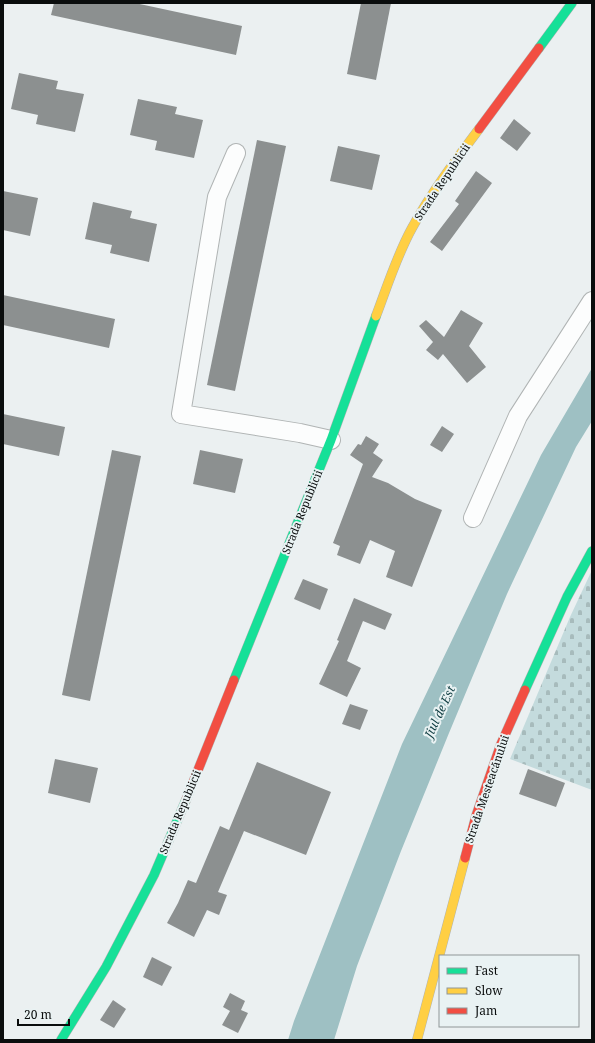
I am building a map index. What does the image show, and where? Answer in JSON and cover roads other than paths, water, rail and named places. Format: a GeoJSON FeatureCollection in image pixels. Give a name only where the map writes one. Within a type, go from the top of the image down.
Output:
{"type":"FeatureCollection","features":[{"type":"Feature","properties":{"kind":"main road","name":"Strada Republicii"},"geometry":{"type":"LineString","coordinates":[[61,1040],[106,967],[154,875],[175,827],[331,440],[393,271],[411,229],[437,186],[572,3]]}},
{"type":"Feature","properties":{"kind":"main road","name":"Strada Mesteacănului"},"geometry":{"type":"LineString","coordinates":[[439,955],[476,816],[501,744],[567,598],[592,551]]}},
{"type":"Feature","properties":{"kind":"main road","name":"Strada Mesteacănului"},"geometry":{"type":"LineString","coordinates":[[417,1040],[439,956]]}},
{"type":"Feature","properties":{"kind":"street"},"geometry":{"type":"LineString","coordinates":[[236,153],[217,197],[181,414],[300,432],[331,440]]}},
{"type":"Feature","properties":{"kind":"street"},"geometry":{"type":"LineString","coordinates":[[473,518],[518,416],[592,301]]}},
{"type":"Feature","properties":{"kind":"water","name":"Jiul de Est"},"geometry":{"type":"Polygon","coordinates":[[[592,368],[592,421],[576,447],[507,594],[449,733],[401,851],[357,966],[334,1040],[288,1040],[294,1021],[402,744],[541,455],[592,368]]]}}]}
